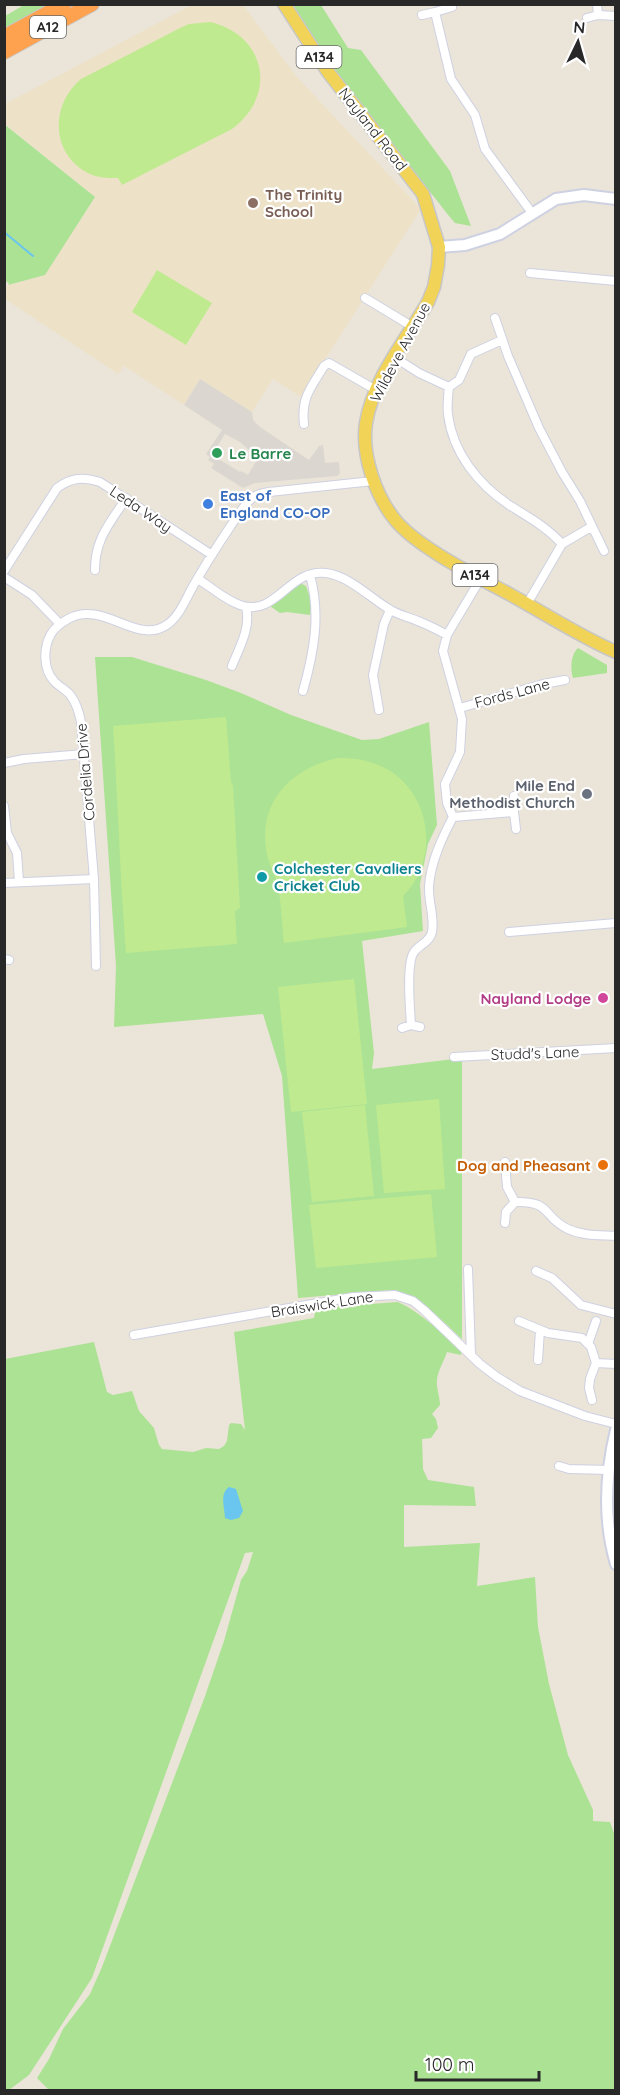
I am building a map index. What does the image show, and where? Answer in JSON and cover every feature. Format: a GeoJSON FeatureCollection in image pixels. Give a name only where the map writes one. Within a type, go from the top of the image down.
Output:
{"type":"FeatureCollection","features":[{"type":"Feature","properties":{"kind":"highway","name":"A12"},"geometry":{"type":"LineString","coordinates":[[4,37],[64,4]]}},
{"type":"Feature","properties":{"kind":"highway","name":"A12"},"geometry":{"type":"LineString","coordinates":[[4,52],[92,4]]}},
{"type":"Feature","properties":{"kind":"main road","name":"Nayland Road"},"geometry":{"type":"LineString","coordinates":[[284,4],[328,72],[423,194],[434,228]]}},
{"type":"Feature","properties":{"kind":"main road","name":"Wildeve Avenue"},"geometry":{"type":"LineString","coordinates":[[434,228],[439,247],[434,287],[376,390],[366,422],[366,458],[373,481],[396,520],[417,540],[615,652]]}},
{"type":"Feature","properties":{"kind":"main road","name":"Wildeve Avenue"},"geometry":{"type":"LineString","coordinates":[[599,645],[615,659]]}},
{"type":"Feature","properties":{"kind":"street"},"geometry":{"type":"LineString","coordinates":[[597,4],[598,15]]}},
{"type":"Feature","properties":{"kind":"street"},"geometry":{"type":"LineString","coordinates":[[423,15],[452,7]]}},
{"type":"Feature","properties":{"kind":"street"},"geometry":{"type":"LineString","coordinates":[[435,12],[451,79],[475,115],[485,149],[532,213]]}},
{"type":"Feature","properties":{"kind":"street"},"geometry":{"type":"LineString","coordinates":[[587,18],[598,15],[615,16]]}},
{"type":"Feature","properties":{"kind":"street"},"geometry":{"type":"LineString","coordinates":[[439,247],[483,241],[500,234],[556,200],[570,196],[584,195],[615,199]]}},
{"type":"Feature","properties":{"kind":"street"},"geometry":{"type":"LineString","coordinates":[[530,273],[615,281]]}},
{"type":"Feature","properties":{"kind":"street"},"geometry":{"type":"LineString","coordinates":[[365,298],[413,327]]}},
{"type":"Feature","properties":{"kind":"street"},"geometry":{"type":"LineString","coordinates":[[495,318],[539,428],[561,472],[580,501],[604,551]]}},
{"type":"Feature","properties":{"kind":"street"},"geometry":{"type":"LineString","coordinates":[[449,387],[459,380],[471,354],[502,340]]}},
{"type":"Feature","properties":{"kind":"street"},"geometry":{"type":"LineString","coordinates":[[394,357],[419,373],[449,387]]}},
{"type":"Feature","properties":{"kind":"street"},"geometry":{"type":"LineString","coordinates":[[304,424],[303,409],[306,396],[328,363],[376,390]]}},
{"type":"Feature","properties":{"kind":"street"},"geometry":{"type":"LineString","coordinates":[[449,387],[448,414],[452,434],[464,460],[481,483],[552,532],[562,543]]}},
{"type":"Feature","properties":{"kind":"street","name":"Leda Way"},"geometry":{"type":"LineString","coordinates":[[4,571],[50,497],[66,482],[82,477],[100,482],[212,555]]}},
{"type":"Feature","properties":{"kind":"street"},"geometry":{"type":"LineString","coordinates":[[4,577],[32,595],[60,624],[76,615],[86,613],[98,614],[137,629],[155,630],[173,619],[247,503],[259,494],[373,481]]}},
{"type":"Feature","properties":{"kind":"street"},"geometry":{"type":"LineString","coordinates":[[95,570],[95,552],[99,540],[126,498]]}},
{"type":"Feature","properties":{"kind":"street"},"geometry":{"type":"LineString","coordinates":[[527,604],[562,543],[591,527]]}},
{"type":"Feature","properties":{"kind":"street"},"geometry":{"type":"LineString","coordinates":[[198,579],[233,602],[246,607],[269,604],[296,580],[310,575],[319,572],[336,575],[390,610],[447,635]]}},
{"type":"Feature","properties":{"kind":"street"},"geometry":{"type":"LineString","coordinates":[[303,691],[310,664],[317,606],[310,575]]}},
{"type":"Feature","properties":{"kind":"street"},"geometry":{"type":"LineString","coordinates":[[411,1025],[409,992],[411,962],[413,953],[431,938],[433,929],[429,886],[437,850],[453,817],[447,803],[445,784],[460,752],[462,719],[443,651],[447,635],[481,578]]}},
{"type":"Feature","properties":{"kind":"street"},"geometry":{"type":"LineString","coordinates":[[232,666],[249,619],[246,607]]}},
{"type":"Feature","properties":{"kind":"street"},"geometry":{"type":"LineString","coordinates":[[379,710],[373,675],[384,624],[390,610]]}},
{"type":"Feature","properties":{"kind":"street","name":"Cordelia Drive"},"geometry":{"type":"LineString","coordinates":[[60,624],[47,642],[46,664],[53,681],[68,692],[78,708],[94,879],[96,966]]}},
{"type":"Feature","properties":{"kind":"street","name":"Fords Lane"},"geometry":{"type":"LineString","coordinates":[[460,708],[543,684],[565,680]]}},
{"type":"Feature","properties":{"kind":"street"},"geometry":{"type":"LineString","coordinates":[[4,763],[84,754]]}},
{"type":"Feature","properties":{"kind":"street"},"geometry":{"type":"LineString","coordinates":[[514,796],[516,829]]}},
{"type":"Feature","properties":{"kind":"street"},"geometry":{"type":"LineString","coordinates":[[4,806],[7,833],[17,853],[19,882]]}},
{"type":"Feature","properties":{"kind":"street"},"geometry":{"type":"LineString","coordinates":[[453,817],[514,812]]}},
{"type":"Feature","properties":{"kind":"street"},"geometry":{"type":"LineString","coordinates":[[4,883],[94,879]]}},
{"type":"Feature","properties":{"kind":"street"},"geometry":{"type":"LineString","coordinates":[[509,933],[615,923]]}},
{"type":"Feature","properties":{"kind":"street"},"geometry":{"type":"LineString","coordinates":[[402,1028],[411,1025],[420,1027]]}},
{"type":"Feature","properties":{"kind":"street","name":"Studd's Lane"},"geometry":{"type":"LineString","coordinates":[[454,1057],[615,1048]]}},
{"type":"Feature","properties":{"kind":"street"},"geometry":{"type":"LineString","coordinates":[[505,1162],[507,1187],[515,1202]]}},
{"type":"Feature","properties":{"kind":"street"},"geometry":{"type":"LineString","coordinates":[[505,1223],[506,1212],[515,1202],[528,1202],[540,1205],[568,1230],[584,1235],[615,1236]]}},
{"type":"Feature","properties":{"kind":"street"},"geometry":{"type":"LineString","coordinates":[[468,1269],[471,1354]]}},
{"type":"Feature","properties":{"kind":"street"},"geometry":{"type":"LineString","coordinates":[[536,1271],[552,1278],[581,1305],[615,1314]]}},
{"type":"Feature","properties":{"kind":"street","name":"Braiswick Lane"},"geometry":{"type":"LineString","coordinates":[[134,1335],[353,1297],[395,1295],[413,1301],[497,1377],[520,1391],[585,1416],[615,1424]]}},
{"type":"Feature","properties":{"kind":"street"},"geometry":{"type":"LineString","coordinates":[[519,1321],[560,1336],[582,1338],[588,1344],[596,1357],[589,1388],[592,1400]]}},
{"type":"Feature","properties":{"kind":"street"},"geometry":{"type":"LineString","coordinates":[[588,1344],[596,1321]]}},
{"type":"Feature","properties":{"kind":"street"},"geometry":{"type":"LineString","coordinates":[[538,1360],[540,1330]]}},
{"type":"Feature","properties":{"kind":"street"},"geometry":{"type":"LineString","coordinates":[[596,1363],[615,1364]]}},
{"type":"Feature","properties":{"kind":"street"},"geometry":{"type":"LineString","coordinates":[[615,1434],[606,1505],[615,1564]]}},
{"type":"Feature","properties":{"kind":"street"},"geometry":{"type":"LineString","coordinates":[[558,1466],[569,1469],[609,1470]]}},
{"type":"Feature","properties":{"kind":"shaded area","name":"The Trinity School"},"geometry":{"type":"Polygon","coordinates":[[[192,5],[243,5],[297,77],[421,209],[301,397],[273,379],[252,412],[200,379],[184,405],[124,366],[118,374],[5,299],[4,290],[8,285],[45,275],[95,197],[5,124],[5,104],[192,5]]]}},
{"type":"Feature","properties":{"kind":"shaded area"},"geometry":{"type":"Polygon","coordinates":[[[200,379],[252,412],[253,420],[260,427],[309,460],[319,446],[323,445],[325,463],[339,462],[340,473],[337,476],[255,483],[243,488],[211,468],[214,464],[208,460],[210,457],[206,454],[222,430],[184,405],[200,379]],[[225,434],[212,455],[248,475],[258,458],[240,442],[225,434]]]}},
{"type":"Feature","properties":{"kind":"green space"},"geometry":{"type":"Polygon","coordinates":[[[24,5],[48,5],[5,28],[5,16],[24,5]]]}},
{"type":"Feature","properties":{"kind":"green space"},"geometry":{"type":"Polygon","coordinates":[[[293,5],[321,5],[348,48],[361,50],[450,171],[471,226],[455,223],[449,216],[332,67],[293,5]]]}},
{"type":"Feature","properties":{"kind":"green space"},"geometry":{"type":"Polygon","coordinates":[[[210,22],[229,29],[244,39],[254,53],[259,68],[260,84],[256,100],[247,115],[232,129],[122,185],[118,178],[94,175],[74,163],[61,140],[59,127],[64,101],[71,89],[81,79],[180,28],[189,24],[210,22]]]}},
{"type":"Feature","properties":{"kind":"green space"},"geometry":{"type":"Polygon","coordinates":[[[4,124],[95,197],[45,275],[8,285],[9,283],[4,280],[4,124]]]}},
{"type":"Feature","properties":{"kind":"green space"},"geometry":{"type":"Polygon","coordinates":[[[157,270],[212,303],[186,345],[132,312],[157,270]]]}},
{"type":"Feature","properties":{"kind":"green space"},"geometry":{"type":"Polygon","coordinates":[[[300,583],[306,586],[312,603],[310,615],[280,613],[270,606],[300,583]]]}},
{"type":"Feature","properties":{"kind":"green space"},"geometry":{"type":"Polygon","coordinates":[[[578,648],[607,665],[607,673],[573,678],[572,662],[578,648]]]}},
{"type":"Feature","properties":{"kind":"green space"},"geometry":{"type":"Polygon","coordinates":[[[95,657],[132,657],[206,680],[291,715],[362,740],[379,739],[429,722],[437,825],[428,844],[420,884],[423,931],[362,941],[374,1053],[372,1069],[462,1058],[462,1339],[423,1304],[394,1290],[298,1298],[282,1076],[263,1014],[114,1027],[116,966],[95,657]]]}},
{"type":"Feature","properties":{"kind":"green space"},"geometry":{"type":"Polygon","coordinates":[[[226,717],[233,786],[240,908],[235,911],[237,944],[126,953],[113,726],[226,717]]]}},
{"type":"Feature","properties":{"kind":"green space"},"geometry":{"type":"Polygon","coordinates":[[[338,758],[361,760],[383,767],[399,778],[412,792],[420,808],[425,827],[426,845],[423,864],[415,881],[403,896],[407,927],[284,943],[278,886],[266,848],[265,831],[268,815],[283,788],[294,778],[322,762],[338,758]]]}},
{"type":"Feature","properties":{"kind":"green space"},"geometry":{"type":"Polygon","coordinates":[[[354,979],[367,1104],[291,1112],[278,987],[354,979]]]}},
{"type":"Feature","properties":{"kind":"green space"},"geometry":{"type":"Polygon","coordinates":[[[439,1099],[445,1189],[384,1193],[376,1105],[439,1099]]]}},
{"type":"Feature","properties":{"kind":"green space"},"geometry":{"type":"Polygon","coordinates":[[[365,1105],[374,1196],[312,1202],[302,1112],[365,1105]]]}},
{"type":"Feature","properties":{"kind":"green space"},"geometry":{"type":"Polygon","coordinates":[[[431,1194],[437,1257],[316,1268],[309,1205],[431,1194]]]}},
{"type":"Feature","properties":{"kind":"green space"},"geometry":{"type":"Polygon","coordinates":[[[398,1302],[423,1318],[461,1350],[461,1355],[447,1352],[439,1372],[437,1383],[440,1405],[432,1414],[438,1428],[431,1438],[422,1439],[423,1469],[428,1480],[474,1487],[476,1506],[404,1505],[404,1547],[480,1543],[477,1586],[535,1577],[538,1627],[549,1684],[568,1755],[593,1810],[593,1821],[610,1822],[615,1836],[615,2090],[49,2090],[37,2078],[63,2029],[90,1994],[102,1967],[204,1699],[224,1641],[241,1580],[247,1571],[253,1552],[245,1553],[92,1978],[29,2075],[9,2090],[5,2090],[5,1359],[94,1342],[107,1392],[113,1395],[132,1391],[139,1411],[154,1428],[162,1449],[193,1452],[206,1448],[219,1449],[227,1441],[231,1423],[241,1424],[245,1430],[234,1332],[314,1318],[316,1308],[398,1302]]]}},
{"type":"Feature","properties":{"kind":"water"},"geometry":{"type":"Polygon","coordinates":[[[229,1487],[236,1489],[243,1511],[239,1518],[231,1520],[225,1518],[223,1501],[224,1493],[229,1487]]]}},
{"type":"Feature","properties":{"kind":"waterway"},"geometry":{"type":"LineString","coordinates":[[4,232],[33,256]]}},
{"type":"Feature","properties":{"kind":"place","name":"The Trinity School"},"geometry":{"type":"Point","coordinates":[253,203]}},
{"type":"Feature","properties":{"kind":"place","name":"Le Barre"},"geometry":{"type":"Point","coordinates":[217,453]}},
{"type":"Feature","properties":{"kind":"place","name":"East of England CO-OP"},"geometry":{"type":"Point","coordinates":[208,504]}},
{"type":"Feature","properties":{"kind":"place","name":"Mile End Methodist Church"},"geometry":{"type":"Point","coordinates":[587,794]}},
{"type":"Feature","properties":{"kind":"place","name":"Colchester Cavaliers Cricket Club"},"geometry":{"type":"Point","coordinates":[262,877]}},
{"type":"Feature","properties":{"kind":"place","name":"Nayland Lodge"},"geometry":{"type":"Point","coordinates":[603,998]}},
{"type":"Feature","properties":{"kind":"place","name":"Dog and Pheasant"},"geometry":{"type":"Point","coordinates":[603,1165]}}]}
